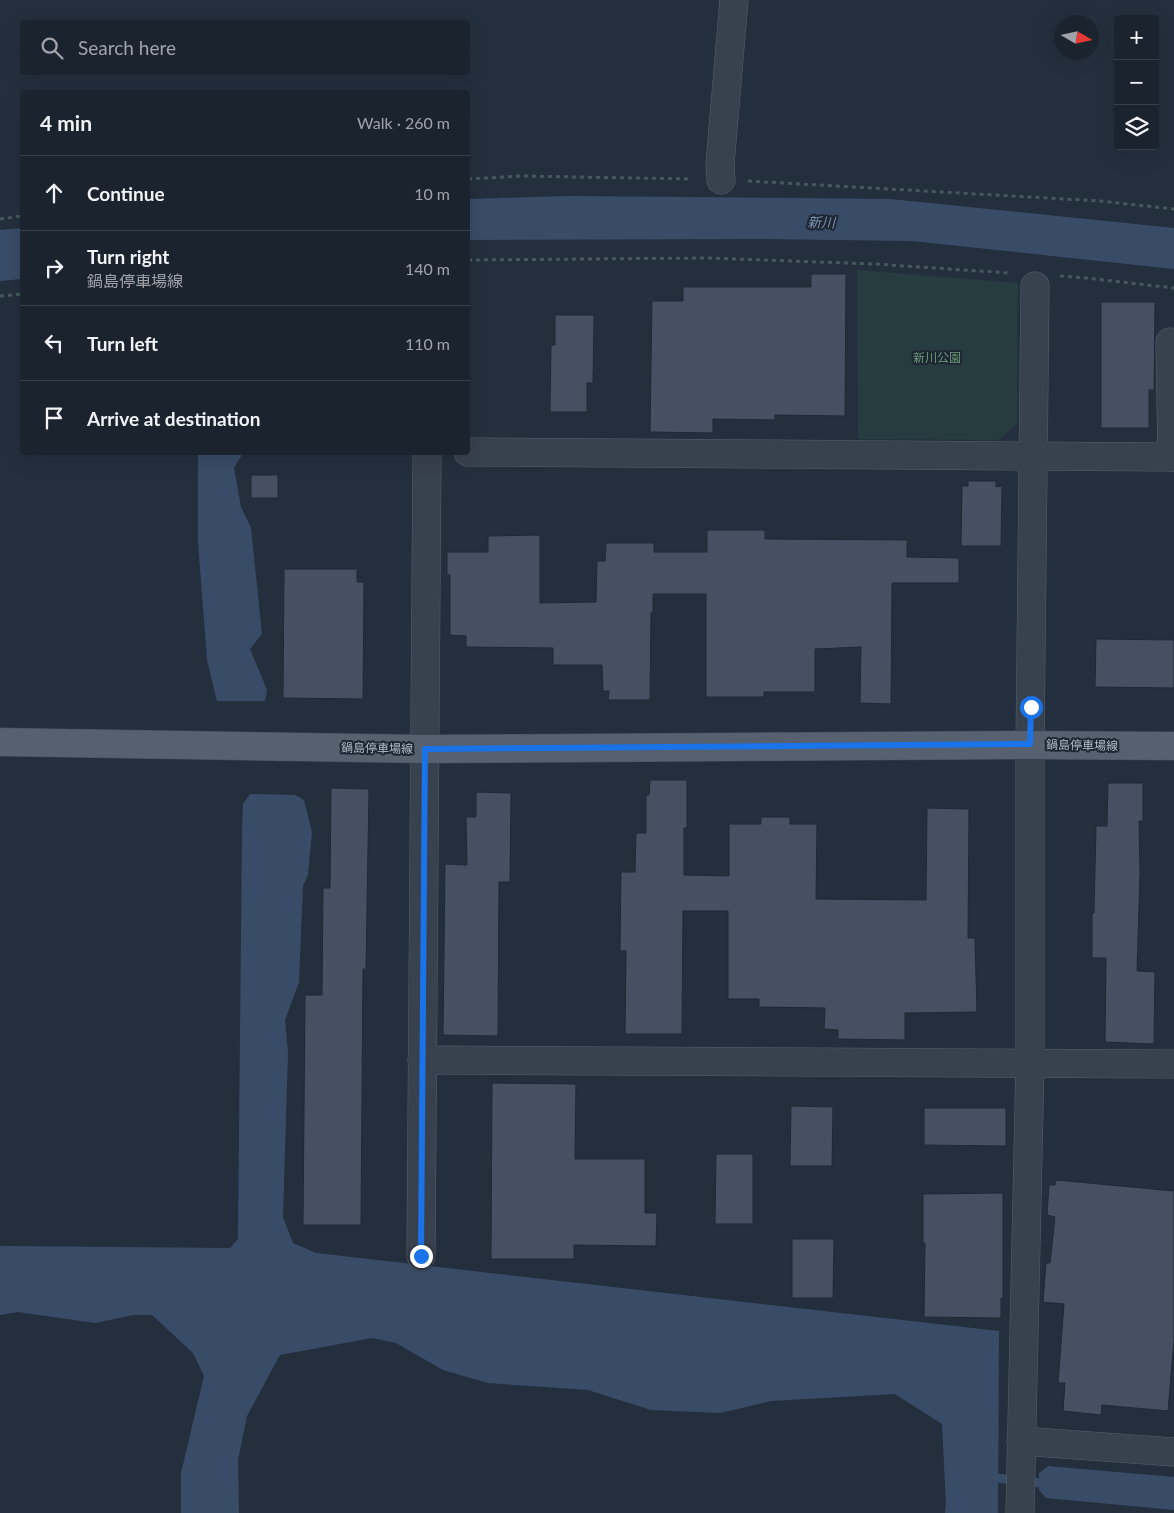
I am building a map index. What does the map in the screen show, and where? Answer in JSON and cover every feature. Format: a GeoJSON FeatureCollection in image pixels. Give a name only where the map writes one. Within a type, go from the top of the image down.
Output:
{"type":"FeatureCollection","features":[{"type":"Feature","properties":{"kind":"main road","name":"鍋島停車場線"},"geometry":{"type":"LineString","coordinates":[[0,742],[425,749],[1030,744],[1174,746]]}},
{"type":"Feature","properties":{"kind":"street"},"geometry":{"type":"LineString","coordinates":[[721,180],[720,164],[734,0]]}},
{"type":"Feature","properties":{"kind":"street"},"geometry":{"type":"LineString","coordinates":[[1020,1506],[1030,1063],[1030,744],[1034,456],[1034,278]]}},
{"type":"Feature","properties":{"kind":"street"},"geometry":{"type":"LineString","coordinates":[[470,452],[1173,457],[1170,342]]}},
{"type":"Feature","properties":{"kind":"street"},"geometry":{"type":"LineString","coordinates":[[421,1256],[427,455]]}},
{"type":"Feature","properties":{"kind":"street"},"geometry":{"type":"LineString","coordinates":[[422,1060],[1174,1064]]}},
{"type":"Feature","properties":{"kind":"street"},"geometry":{"type":"LineString","coordinates":[[1021,1448],[1174,1452]]}},
{"type":"Feature","properties":{"kind":"path"},"geometry":{"type":"LineString","coordinates":[[470,179],[522,176],[721,180],[1100,200],[1174,209]]}},
{"type":"Feature","properties":{"kind":"path"},"geometry":{"type":"LineString","coordinates":[[0,219],[20,216]]}},
{"type":"Feature","properties":{"kind":"path"},"geometry":{"type":"LineString","coordinates":[[470,260],[708,258],[875,264],[1034,278],[1086,278],[1174,288]]}},
{"type":"Feature","properties":{"kind":"path"},"geometry":{"type":"LineString","coordinates":[[0,296],[20,294]]}},
{"type":"Feature","properties":{"kind":"green space","name":"新川公園"},"geometry":{"type":"Polygon","coordinates":[[[857,270],[1018,283],[1017,423],[999,440],[858,439],[857,270]]]}},
{"type":"Feature","properties":{"kind":"water","name":"新川"},"geometry":{"type":"Polygon","coordinates":[[[570,196],[890,199],[1174,228],[1174,269],[912,241],[764,239],[470,240],[470,199],[570,196]]]}},
{"type":"Feature","properties":{"kind":"water"},"geometry":{"type":"Polygon","coordinates":[[[20,228],[20,279],[0,281],[0,230],[20,228]]]}},
{"type":"Feature","properties":{"kind":"water"},"geometry":{"type":"Polygon","coordinates":[[[198,455],[242,455],[234,468],[241,507],[251,528],[262,634],[250,649],[267,690],[265,701],[217,701],[207,660],[198,542],[198,455]]]}},
{"type":"Feature","properties":{"kind":"water"},"geometry":{"type":"Polygon","coordinates":[[[250,794],[295,795],[304,800],[312,832],[308,875],[303,886],[299,982],[285,1020],[288,1053],[283,1217],[293,1243],[316,1253],[999,1331],[998,1513],[945,1513],[942,1424],[895,1394],[771,1401],[720,1413],[651,1410],[588,1390],[488,1383],[443,1370],[396,1343],[372,1338],[280,1355],[247,1416],[238,1460],[239,1513],[181,1513],[181,1473],[204,1376],[193,1353],[152,1315],[133,1315],[95,1323],[18,1312],[0,1315],[0,1246],[230,1248],[238,1239],[242,832],[243,804],[250,794]]]}},
{"type":"Feature","properties":{"kind":"water"},"geometry":{"type":"Polygon","coordinates":[[[1048,1466],[1174,1477],[1174,1510],[1046,1498],[1039,1490],[1039,1473],[1048,1466]]]}},
{"type":"Feature","properties":{"kind":"building"},"geometry":{"type":"Polygon","coordinates":[[[811,274],[846,274],[845,416],[775,415],[775,420],[713,419],[713,433],[650,432],[652,301],[683,301],[683,287],[811,287],[811,274]]]}},
{"type":"Feature","properties":{"kind":"building"},"geometry":{"type":"Polygon","coordinates":[[[1101,302],[1155,302],[1154,390],[1149,390],[1149,428],[1101,428],[1101,302]]]}},
{"type":"Feature","properties":{"kind":"building"},"geometry":{"type":"Polygon","coordinates":[[[555,315],[594,315],[593,383],[587,383],[587,412],[550,412],[551,345],[555,345],[555,315]]]}},
{"type":"Feature","properties":{"kind":"building"},"geometry":{"type":"Polygon","coordinates":[[[251,475],[278,475],[278,498],[251,498],[251,475]]]}},
{"type":"Feature","properties":{"kind":"building"},"geometry":{"type":"Polygon","coordinates":[[[968,481],[996,481],[996,487],[1002,486],[1001,546],[961,546],[962,486],[968,486],[968,481]]]}},
{"type":"Feature","properties":{"kind":"building"},"geometry":{"type":"Polygon","coordinates":[[[707,530],[765,530],[765,539],[907,540],[907,557],[959,558],[959,583],[892,583],[891,704],[860,703],[861,647],[815,649],[815,692],[764,692],[764,697],[706,697],[706,594],[653,594],[650,700],[608,700],[609,691],[603,691],[602,665],[553,665],[553,648],[466,647],[466,636],[450,635],[450,575],[447,575],[447,552],[488,552],[488,536],[540,535],[540,603],[596,602],[597,561],[605,561],[606,543],[654,543],[654,552],[707,552],[707,530]]]}},
{"type":"Feature","properties":{"kind":"building"},"geometry":{"type":"Polygon","coordinates":[[[284,569],[357,569],[357,582],[364,582],[363,699],[283,698],[284,569]]]}},
{"type":"Feature","properties":{"kind":"building"},"geometry":{"type":"Polygon","coordinates":[[[1096,639],[1174,640],[1174,688],[1095,687],[1096,639]]]}},
{"type":"Feature","properties":{"kind":"building"},"geometry":{"type":"Polygon","coordinates":[[[650,780],[687,780],[687,828],[684,828],[684,875],[729,876],[729,824],[761,824],[761,817],[790,817],[790,824],[817,824],[816,899],[926,900],[927,808],[969,809],[968,938],[975,938],[977,1012],[905,1013],[905,1040],[838,1039],[838,1030],[824,1029],[825,1008],[759,1007],[759,999],[728,999],[728,911],[683,911],[682,1034],[625,1034],[626,951],[620,951],[621,872],[635,872],[636,833],[646,833],[646,795],[649,795],[650,780]]]}},
{"type":"Feature","properties":{"kind":"building"},"geometry":{"type":"Polygon","coordinates":[[[1108,783],[1143,783],[1143,821],[1139,821],[1140,873],[1137,971],[1155,972],[1154,1044],[1105,1042],[1106,958],[1092,958],[1092,913],[1094,913],[1096,826],[1107,826],[1108,783]]]}},
{"type":"Feature","properties":{"kind":"building"},"geometry":{"type":"Polygon","coordinates":[[[331,788],[369,789],[366,969],[363,969],[361,1225],[303,1225],[305,995],[322,995],[323,888],[330,888],[331,788]]]}},
{"type":"Feature","properties":{"kind":"building"},"geometry":{"type":"Polygon","coordinates":[[[476,792],[511,793],[510,882],[499,882],[498,1036],[443,1035],[445,864],[467,865],[466,817],[476,817],[476,792]]]}},
{"type":"Feature","properties":{"kind":"building"},"geometry":{"type":"Polygon","coordinates":[[[492,1083],[576,1084],[575,1159],[645,1159],[645,1213],[657,1213],[656,1246],[574,1245],[574,1259],[491,1259],[492,1083]]]}},
{"type":"Feature","properties":{"kind":"building"},"geometry":{"type":"Polygon","coordinates":[[[791,1106],[833,1107],[832,1166],[790,1166],[791,1106]]]}},
{"type":"Feature","properties":{"kind":"building"},"geometry":{"type":"Polygon","coordinates":[[[924,1108],[1006,1108],[1006,1146],[924,1145],[924,1108]]]}},
{"type":"Feature","properties":{"kind":"building"},"geometry":{"type":"Polygon","coordinates":[[[716,1154],[753,1154],[753,1224],[715,1224],[716,1154]]]}},
{"type":"Feature","properties":{"kind":"building"},"geometry":{"type":"Polygon","coordinates":[[[1056,1180],[1174,1191],[1174,1340],[1168,1411],[1102,1405],[1101,1415],[1063,1411],[1065,1383],[1058,1383],[1064,1304],[1043,1302],[1046,1263],[1050,1263],[1055,1217],[1047,1215],[1049,1185],[1055,1185],[1056,1180]]]}},
{"type":"Feature","properties":{"kind":"building"},"geometry":{"type":"Polygon","coordinates":[[[1003,1193],[1003,1299],[1001,1298],[1001,1318],[924,1317],[925,1243],[923,1243],[923,1194],[1003,1193]]]}},
{"type":"Feature","properties":{"kind":"building"},"geometry":{"type":"Polygon","coordinates":[[[792,1239],[834,1239],[833,1298],[792,1298],[792,1239]]]}},
{"type":"Feature","properties":{"kind":"waterway"},"geometry":{"type":"LineString","coordinates":[[988,1477],[1049,1484]]}},
{"type":"Feature","properties":{"kind":"route"},"geometry":{"type":"LineString","coordinates":[[421,1256],[425,749],[1030,744],[1031,707]]}}]}
